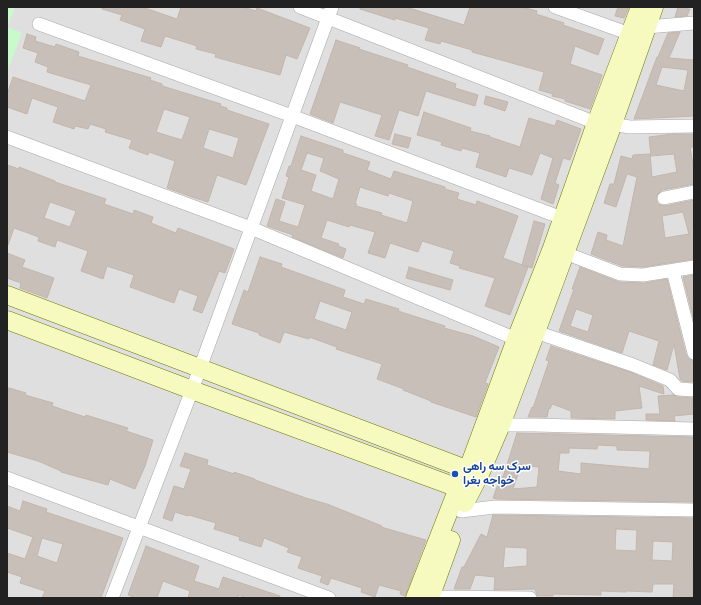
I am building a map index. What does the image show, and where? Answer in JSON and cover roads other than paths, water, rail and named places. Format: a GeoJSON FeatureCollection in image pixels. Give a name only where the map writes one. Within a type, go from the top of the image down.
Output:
{"type":"FeatureCollection","features":[{"type":"Feature","properties":{"kind":"main road"},"geometry":{"type":"LineString","coordinates":[[426,598],[464,490],[500,425],[566,253],[630,34],[640,7]]}},
{"type":"Feature","properties":{"kind":"main road"},"geometry":{"type":"LineString","coordinates":[[474,472],[516,339],[562,218],[654,7]]}},
{"type":"Feature","properties":{"kind":"main road"},"geometry":{"type":"LineString","coordinates":[[7,294],[474,472]]}},
{"type":"Feature","properties":{"kind":"main road"},"geometry":{"type":"LineString","coordinates":[[7,320],[464,490]]}},
{"type":"Feature","properties":{"kind":"main road"},"geometry":{"type":"LineString","coordinates":[[426,598],[461,511],[464,490]]}},
{"type":"Feature","properties":{"kind":"street"},"geometry":{"type":"LineString","coordinates":[[300,7],[330,12],[604,124],[629,127],[694,126]]}},
{"type":"Feature","properties":{"kind":"street"},"geometry":{"type":"LineString","coordinates":[[555,7],[630,34]]}},
{"type":"Feature","properties":{"kind":"street"},"geometry":{"type":"LineString","coordinates":[[112,598],[192,390],[330,12]]}},
{"type":"Feature","properties":{"kind":"street"},"geometry":{"type":"LineString","coordinates":[[647,26],[694,23]]}},
{"type":"Feature","properties":{"kind":"street"},"geometry":{"type":"LineString","coordinates":[[39,24],[292,116],[562,218]]}},
{"type":"Feature","properties":{"kind":"street"},"geometry":{"type":"LineString","coordinates":[[7,137],[251,228],[516,339]]}},
{"type":"Feature","properties":{"kind":"street"},"geometry":{"type":"LineString","coordinates":[[664,198],[694,192]]}},
{"type":"Feature","properties":{"kind":"street"},"geometry":{"type":"LineString","coordinates":[[566,253],[620,274],[643,275],[673,272],[694,267]]}},
{"type":"Feature","properties":{"kind":"street"},"geometry":{"type":"LineString","coordinates":[[673,272],[694,353]]}},
{"type":"Feature","properties":{"kind":"street"},"geometry":{"type":"LineString","coordinates":[[536,332],[633,365],[670,380],[678,389],[694,390]]}},
{"type":"Feature","properties":{"kind":"street"},"geometry":{"type":"LineString","coordinates":[[500,425],[694,429]]}},
{"type":"Feature","properties":{"kind":"street"},"geometry":{"type":"LineString","coordinates":[[7,478],[329,598]]}},
{"type":"Feature","properties":{"kind":"street"},"geometry":{"type":"LineString","coordinates":[[461,511],[495,507],[694,510]]}},
{"type":"Feature","properties":{"kind":"street"},"geometry":{"type":"LineString","coordinates":[[426,598],[530,598]]}},
{"type":"Feature","properties":{"kind":"place","name":"سرک سه راهی خواجه بغرا"},"geometry":{"type":"Point","coordinates":[455,474]}}]}
